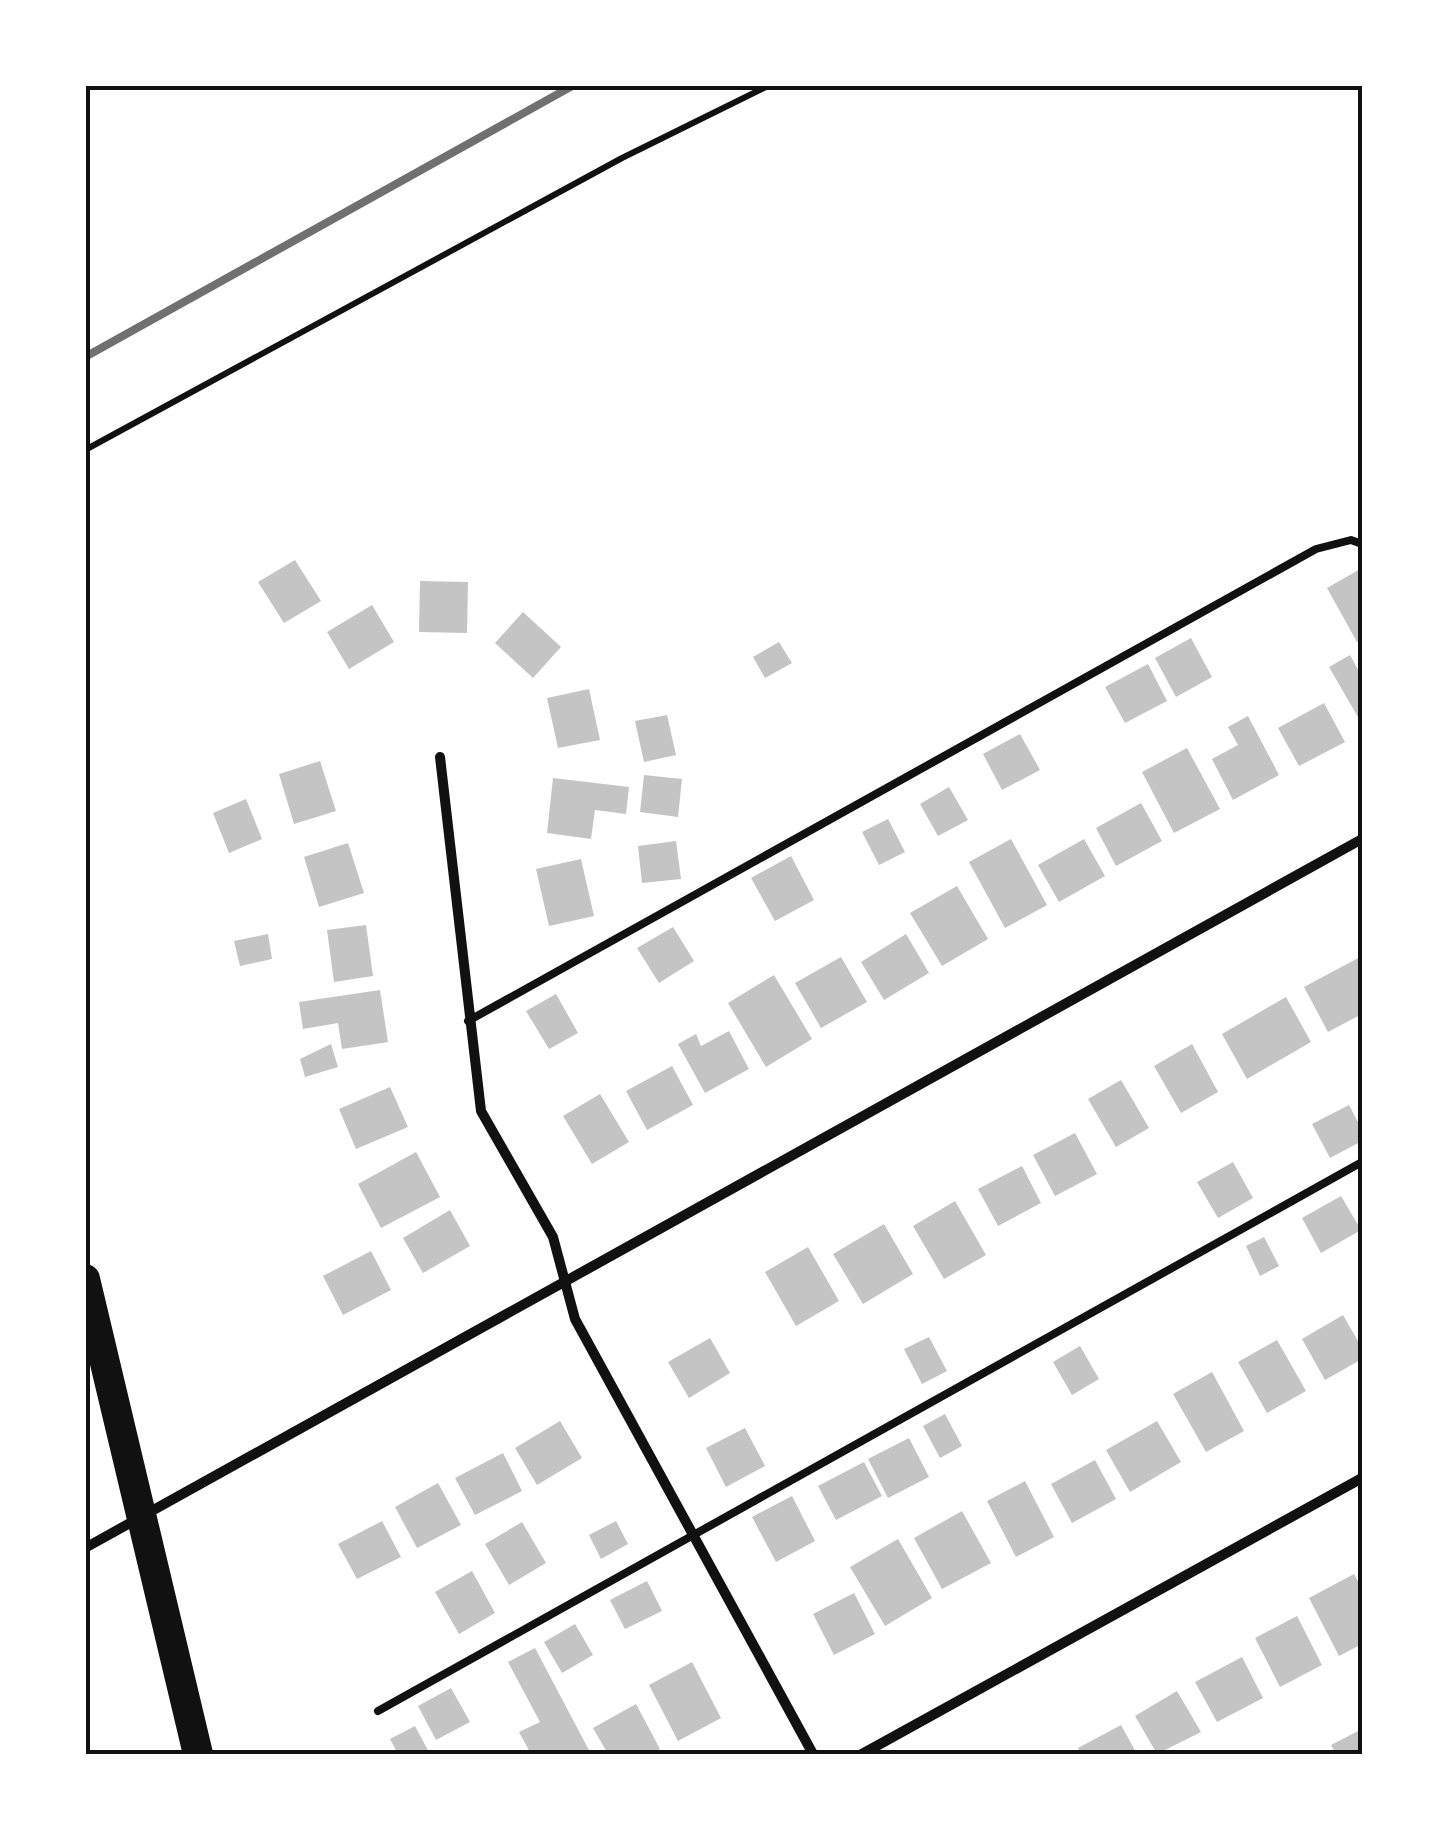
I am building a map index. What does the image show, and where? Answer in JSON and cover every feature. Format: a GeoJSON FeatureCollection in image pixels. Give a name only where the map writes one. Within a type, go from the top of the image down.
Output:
{"type":"FeatureCollection","features":[{"type":"Feature","properties":{"kind":"highway"},"geometry":{"type":"LineString","coordinates":[[85,1279],[198,1754]]}},
{"type":"Feature","properties":{"kind":"highway"},"geometry":{"type":"LineString","coordinates":[[175,1669],[215,1754]]}},
{"type":"Feature","properties":{"kind":"street"},"geometry":{"type":"LineString","coordinates":[[440,757],[481,1111],[553,1238],[575,1319],[813,1754]]}},
{"type":"Feature","properties":{"kind":"street"},"geometry":{"type":"LineString","coordinates":[[85,1548],[1362,840]]}},
{"type":"Feature","properties":{"kind":"street"},"geometry":{"type":"LineString","coordinates":[[862,1754],[1362,1478]]}},
{"type":"Feature","properties":{"kind":"lane"},"geometry":{"type":"LineString","coordinates":[[468,1021],[1316,548],[1350,540],[1362,544]]}},
{"type":"Feature","properties":{"kind":"lane"},"geometry":{"type":"LineString","coordinates":[[378,1711],[1362,1162]]}},
{"type":"Feature","properties":{"kind":"path"},"geometry":{"type":"LineString","coordinates":[[85,450],[608,166],[770,85]]}},
{"type":"Feature","properties":{"kind":"building"},"geometry":{"type":"Polygon","coordinates":[[[295,560],[321,601],[284,623],[258,582],[295,560]]]}},
{"type":"Feature","properties":{"kind":"building"},"geometry":{"type":"Polygon","coordinates":[[[1362,568],[1362,639],[1357,642],[1327,588],[1362,568]]]}},
{"type":"Feature","properties":{"kind":"building"},"geometry":{"type":"Polygon","coordinates":[[[420,581],[468,582],[467,633],[419,632],[420,581]]]}},
{"type":"Feature","properties":{"kind":"building"},"geometry":{"type":"Polygon","coordinates":[[[372,605],[394,642],[349,669],[327,632],[372,605]]]}},
{"type":"Feature","properties":{"kind":"building"},"geometry":{"type":"Polygon","coordinates":[[[523,612],[561,647],[533,678],[495,643],[523,612]]]}},
{"type":"Feature","properties":{"kind":"building"},"geometry":{"type":"Polygon","coordinates":[[[1191,638],[1212,677],[1176,697],[1155,658],[1191,638]]]}},
{"type":"Feature","properties":{"kind":"building"},"geometry":{"type":"Polygon","coordinates":[[[779,642],[792,663],[765,678],[753,657],[779,642]]]}},
{"type":"Feature","properties":{"kind":"building"},"geometry":{"type":"Polygon","coordinates":[[[1350,655],[1362,677],[1362,724],[1329,667],[1350,655]]]}},
{"type":"Feature","properties":{"kind":"building"},"geometry":{"type":"Polygon","coordinates":[[[1148,664],[1167,701],[1125,723],[1105,687],[1148,664]]]}},
{"type":"Feature","properties":{"kind":"building"},"geometry":{"type":"Polygon","coordinates":[[[589,689],[600,740],[558,748],[547,698],[589,689]]]}},
{"type":"Feature","properties":{"kind":"building"},"geometry":{"type":"Polygon","coordinates":[[[1324,703],[1345,742],[1299,766],[1278,728],[1324,703]]]}},
{"type":"Feature","properties":{"kind":"building"},"geometry":{"type":"Polygon","coordinates":[[[667,715],[676,755],[644,762],[635,721],[667,715]]]}},
{"type":"Feature","properties":{"kind":"building"},"geometry":{"type":"Polygon","coordinates":[[[1248,716],[1279,775],[1233,800],[1212,759],[1238,745],[1228,727],[1248,716]]]}},
{"type":"Feature","properties":{"kind":"building"},"geometry":{"type":"Polygon","coordinates":[[[1020,734],[1040,770],[1002,790],[983,754],[1020,734]]]}},
{"type":"Feature","properties":{"kind":"building"},"geometry":{"type":"Polygon","coordinates":[[[1187,748],[1220,809],[1174,833],[1142,772],[1187,748]]]}},
{"type":"Feature","properties":{"kind":"building"},"geometry":{"type":"Polygon","coordinates":[[[320,761],[336,811],[294,824],[279,774],[320,761]]]}},
{"type":"Feature","properties":{"kind":"building"},"geometry":{"type":"Polygon","coordinates":[[[644,775],[682,779],[678,817],[640,812],[644,775]]]}},
{"type":"Feature","properties":{"kind":"building"},"geometry":{"type":"Polygon","coordinates":[[[553,778],[629,787],[626,814],[595,810],[591,839],[547,833],[553,778]]]}},
{"type":"Feature","properties":{"kind":"building"},"geometry":{"type":"Polygon","coordinates":[[[949,787],[968,820],[938,836],[920,804],[949,787]]]}},
{"type":"Feature","properties":{"kind":"building"},"geometry":{"type":"Polygon","coordinates":[[[246,799],[262,839],[229,853],[213,813],[246,799]]]}},
{"type":"Feature","properties":{"kind":"building"},"geometry":{"type":"Polygon","coordinates":[[[1141,803],[1162,841],[1116,866],[1096,828],[1141,803]]]}},
{"type":"Feature","properties":{"kind":"building"},"geometry":{"type":"Polygon","coordinates":[[[888,819],[905,852],[879,865],[862,832],[888,819]]]}},
{"type":"Feature","properties":{"kind":"building"},"geometry":{"type":"Polygon","coordinates":[[[1011,839],[1047,905],[1005,928],[969,862],[1011,839]]]}},
{"type":"Feature","properties":{"kind":"building"},"geometry":{"type":"Polygon","coordinates":[[[1084,839],[1105,876],[1059,902],[1038,865],[1084,839]]]}},
{"type":"Feature","properties":{"kind":"building"},"geometry":{"type":"Polygon","coordinates":[[[676,841],[681,879],[642,883],[638,846],[676,841]]]}},
{"type":"Feature","properties":{"kind":"building"},"geometry":{"type":"Polygon","coordinates":[[[348,843],[364,893],[319,907],[304,857],[348,843]]]}},
{"type":"Feature","properties":{"kind":"building"},"geometry":{"type":"Polygon","coordinates":[[[791,856],[814,900],[775,921],[751,878],[791,856]]]}},
{"type":"Feature","properties":{"kind":"building"},"geometry":{"type":"Polygon","coordinates":[[[581,859],[594,916],[549,926],[536,869],[581,859]]]}},
{"type":"Feature","properties":{"kind":"building"},"geometry":{"type":"Polygon","coordinates":[[[957,886],[988,939],[942,966],[910,913],[957,886]]]}},
{"type":"Feature","properties":{"kind":"building"},"geometry":{"type":"Polygon","coordinates":[[[366,925],[373,976],[334,982],[327,930],[366,925]]]}},
{"type":"Feature","properties":{"kind":"building"},"geometry":{"type":"Polygon","coordinates":[[[673,927],[694,961],[659,983],[637,948],[673,927]]]}},
{"type":"Feature","properties":{"kind":"building"},"geometry":{"type":"Polygon","coordinates":[[[268,934],[272,959],[240,966],[234,941],[268,934]]]}},
{"type":"Feature","properties":{"kind":"building"},"geometry":{"type":"Polygon","coordinates":[[[906,934],[929,973],[884,1000],[861,962],[906,934]]]}},
{"type":"Feature","properties":{"kind":"building"},"geometry":{"type":"Polygon","coordinates":[[[1362,956],[1362,1014],[1328,1032],[1304,987],[1362,956]]]}},
{"type":"Feature","properties":{"kind":"building"},"geometry":{"type":"Polygon","coordinates":[[[841,957],[867,1002],[821,1028],[795,983],[841,957]]]}},
{"type":"Feature","properties":{"kind":"building"},"geometry":{"type":"Polygon","coordinates":[[[774,975],[812,1039],[766,1067],[728,1003],[774,975]]]}},
{"type":"Feature","properties":{"kind":"building"},"geometry":{"type":"Polygon","coordinates":[[[380,990],[388,1042],[342,1049],[338,1023],[303,1029],[299,1002],[380,990]]]}},
{"type":"Feature","properties":{"kind":"building"},"geometry":{"type":"Polygon","coordinates":[[[556,994],[578,1033],[549,1049],[526,1011],[556,994]]]}},
{"type":"Feature","properties":{"kind":"building"},"geometry":{"type":"Polygon","coordinates":[[[1286,997],[1311,1042],[1247,1079],[1222,1034],[1286,997]]]}},
{"type":"Feature","properties":{"kind":"building"},"geometry":{"type":"Polygon","coordinates":[[[729,1031],[749,1069],[705,1093],[678,1044],[696,1034],[701,1046],[729,1031]]]}},
{"type":"Feature","properties":{"kind":"building"},"geometry":{"type":"Polygon","coordinates":[[[331,1044],[338,1067],[305,1077],[300,1059],[331,1044]]]}},
{"type":"Feature","properties":{"kind":"building"},"geometry":{"type":"Polygon","coordinates":[[[1192,1044],[1218,1092],[1181,1113],[1154,1066],[1192,1044]]]}},
{"type":"Feature","properties":{"kind":"building"},"geometry":{"type":"Polygon","coordinates":[[[672,1066],[693,1105],[647,1130],[626,1091],[672,1066]]]}},
{"type":"Feature","properties":{"kind":"building"},"geometry":{"type":"Polygon","coordinates":[[[1121,1080],[1149,1128],[1116,1147],[1088,1099],[1121,1080]]]}},
{"type":"Feature","properties":{"kind":"building"},"geometry":{"type":"Polygon","coordinates":[[[390,1087],[408,1127],[356,1149],[339,1109],[390,1087]]]}},
{"type":"Feature","properties":{"kind":"building"},"geometry":{"type":"Polygon","coordinates":[[[600,1094],[629,1142],[592,1164],[563,1116],[600,1094]]]}},
{"type":"Feature","properties":{"kind":"building"},"geometry":{"type":"Polygon","coordinates":[[[1349,1105],[1362,1130],[1362,1141],[1330,1158],[1312,1124],[1349,1105]]]}},
{"type":"Feature","properties":{"kind":"building"},"geometry":{"type":"Polygon","coordinates":[[[1075,1133],[1097,1174],[1055,1196],[1033,1155],[1075,1133]]]}},
{"type":"Feature","properties":{"kind":"building"},"geometry":{"type":"Polygon","coordinates":[[[416,1152],[440,1197],[381,1228],[358,1184],[416,1152]]]}},
{"type":"Feature","properties":{"kind":"building"},"geometry":{"type":"Polygon","coordinates":[[[1233,1162],[1253,1198],[1218,1218],[1197,1182],[1233,1162]]]}},
{"type":"Feature","properties":{"kind":"building"},"geometry":{"type":"Polygon","coordinates":[[[1022,1166],[1041,1203],[998,1226],[978,1189],[1022,1166]]]}},
{"type":"Feature","properties":{"kind":"building"},"geometry":{"type":"Polygon","coordinates":[[[1341,1196],[1361,1230],[1321,1253],[1302,1218],[1341,1196]]]}},
{"type":"Feature","properties":{"kind":"building"},"geometry":{"type":"Polygon","coordinates":[[[955,1201],[986,1255],[944,1279],[913,1226],[955,1201]]]}},
{"type":"Feature","properties":{"kind":"building"},"geometry":{"type":"Polygon","coordinates":[[[450,1210],[470,1246],[423,1273],[403,1238],[450,1210]]]}},
{"type":"Feature","properties":{"kind":"building"},"geometry":{"type":"Polygon","coordinates":[[[884,1224],[913,1274],[863,1304],[833,1254],[884,1224]]]}},
{"type":"Feature","properties":{"kind":"building"},"geometry":{"type":"Polygon","coordinates":[[[1264,1237],[1279,1266],[1260,1276],[1246,1246],[1264,1237]]]}},
{"type":"Feature","properties":{"kind":"building"},"geometry":{"type":"Polygon","coordinates":[[[808,1247],[839,1301],[796,1326],[765,1272],[808,1247]]]}},
{"type":"Feature","properties":{"kind":"building"},"geometry":{"type":"Polygon","coordinates":[[[371,1251],[391,1290],[343,1315],[323,1276],[371,1251]]]}},
{"type":"Feature","properties":{"kind":"building"},"geometry":{"type":"Polygon","coordinates":[[[1343,1315],[1362,1348],[1362,1359],[1325,1380],[1302,1339],[1343,1315]]]}},
{"type":"Feature","properties":{"kind":"building"},"geometry":{"type":"Polygon","coordinates":[[[929,1337],[947,1371],[922,1384],[904,1349],[929,1337]]]}},
{"type":"Feature","properties":{"kind":"building"},"geometry":{"type":"Polygon","coordinates":[[[710,1338],[730,1373],[689,1398],[668,1362],[710,1338]]]}},
{"type":"Feature","properties":{"kind":"building"},"geometry":{"type":"Polygon","coordinates":[[[1277,1340],[1306,1391],[1267,1413],[1238,1362],[1277,1340]]]}},
{"type":"Feature","properties":{"kind":"building"},"geometry":{"type":"Polygon","coordinates":[[[1080,1346],[1099,1379],[1072,1395],[1053,1362],[1080,1346]]]}},
{"type":"Feature","properties":{"kind":"building"},"geometry":{"type":"Polygon","coordinates":[[[1212,1372],[1244,1431],[1206,1452],[1173,1394],[1212,1372]]]}},
{"type":"Feature","properties":{"kind":"building"},"geometry":{"type":"Polygon","coordinates":[[[945,1414],[962,1446],[940,1458],[923,1426],[945,1414]]]}},
{"type":"Feature","properties":{"kind":"building"},"geometry":{"type":"Polygon","coordinates":[[[560,1421],[582,1458],[537,1485],[515,1448],[560,1421]]]}},
{"type":"Feature","properties":{"kind":"building"},"geometry":{"type":"Polygon","coordinates":[[[1157,1421],[1181,1462],[1130,1492],[1106,1450],[1157,1421]]]}},
{"type":"Feature","properties":{"kind":"building"},"geometry":{"type":"Polygon","coordinates":[[[745,1428],[765,1466],[726,1487],[706,1448],[745,1428]]]}},
{"type":"Feature","properties":{"kind":"building"},"geometry":{"type":"Polygon","coordinates":[[[909,1438],[929,1477],[888,1498],[868,1459],[909,1438]]]}},
{"type":"Feature","properties":{"kind":"building"},"geometry":{"type":"Polygon","coordinates":[[[503,1453],[522,1491],[475,1515],[455,1478],[503,1453]]]}},
{"type":"Feature","properties":{"kind":"building"},"geometry":{"type":"Polygon","coordinates":[[[1095,1460],[1116,1499],[1072,1523],[1051,1484],[1095,1460]]]}},
{"type":"Feature","properties":{"kind":"building"},"geometry":{"type":"Polygon","coordinates":[[[864,1462],[882,1496],[836,1520],[818,1486],[864,1462]]]}},
{"type":"Feature","properties":{"kind":"building"},"geometry":{"type":"Polygon","coordinates":[[[1025,1481],[1054,1537],[1016,1557],[987,1501],[1025,1481]]]}},
{"type":"Feature","properties":{"kind":"building"},"geometry":{"type":"Polygon","coordinates":[[[438,1483],[461,1525],[417,1548],[395,1507],[438,1483]]]}},
{"type":"Feature","properties":{"kind":"building"},"geometry":{"type":"Polygon","coordinates":[[[792,1496],[815,1541],[776,1562],[752,1517],[792,1496]]]}},
{"type":"Feature","properties":{"kind":"building"},"geometry":{"type":"Polygon","coordinates":[[[962,1511],[991,1563],[942,1589],[914,1538],[962,1511]]]}},
{"type":"Feature","properties":{"kind":"building"},"geometry":{"type":"Polygon","coordinates":[[[382,1521],[401,1557],[357,1579],[338,1544],[382,1521]]]}},
{"type":"Feature","properties":{"kind":"building"},"geometry":{"type":"Polygon","coordinates":[[[616,1521],[628,1544],[601,1559],[589,1535],[616,1521]]]}},
{"type":"Feature","properties":{"kind":"building"},"geometry":{"type":"Polygon","coordinates":[[[522,1522],[546,1563],[509,1585],[485,1544],[522,1522]]]}},
{"type":"Feature","properties":{"kind":"building"},"geometry":{"type":"Polygon","coordinates":[[[898,1539],[932,1598],[885,1626],[850,1567],[898,1539]]]}},
{"type":"Feature","properties":{"kind":"building"},"geometry":{"type":"Polygon","coordinates":[[[472,1571],[495,1613],[459,1634],[435,1592],[472,1571]]]}},
{"type":"Feature","properties":{"kind":"building"},"geometry":{"type":"Polygon","coordinates":[[[1354,1574],[1362,1589],[1362,1644],[1339,1656],[1309,1598],[1354,1574]]]}},
{"type":"Feature","properties":{"kind":"building"},"geometry":{"type":"Polygon","coordinates":[[[647,1581],[662,1611],[625,1629],[610,1600],[647,1581]]]}},
{"type":"Feature","properties":{"kind":"building"},"geometry":{"type":"Polygon","coordinates":[[[854,1593],[875,1634],[834,1655],[813,1614],[854,1593]]]}},
{"type":"Feature","properties":{"kind":"building"},"geometry":{"type":"Polygon","coordinates":[[[1297,1616],[1322,1665],[1280,1687],[1255,1638],[1297,1616]]]}},
{"type":"Feature","properties":{"kind":"building"},"geometry":{"type":"Polygon","coordinates":[[[575,1624],[593,1655],[562,1673],[544,1642],[575,1624]]]}},
{"type":"Feature","properties":{"kind":"building"},"geometry":{"type":"Polygon","coordinates":[[[535,1648],[591,1754],[531,1754],[519,1732],[540,1722],[508,1662],[535,1648]]]}},
{"type":"Feature","properties":{"kind":"building"},"geometry":{"type":"Polygon","coordinates":[[[1242,1657],[1263,1698],[1217,1722],[1195,1682],[1242,1657]]]}},
{"type":"Feature","properties":{"kind":"building"},"geometry":{"type":"Polygon","coordinates":[[[692,1662],[721,1718],[678,1741],[649,1685],[692,1662]]]}},
{"type":"Feature","properties":{"kind":"building"},"geometry":{"type":"Polygon","coordinates":[[[451,1688],[470,1722],[436,1740],[418,1706],[451,1688]]]}},
{"type":"Feature","properties":{"kind":"building"},"geometry":{"type":"Polygon","coordinates":[[[1177,1691],[1201,1732],[1157,1754],[1135,1716],[1177,1691]]]}},
{"type":"Feature","properties":{"kind":"building"},"geometry":{"type":"Polygon","coordinates":[[[636,1704],[660,1749],[651,1754],[608,1754],[593,1728],[636,1704]]]}},
{"type":"Feature","properties":{"kind":"building"},"geometry":{"type":"Polygon","coordinates":[[[1121,1725],[1137,1754],[1081,1754],[1078,1748],[1121,1725]]]}},
{"type":"Feature","properties":{"kind":"building"},"geometry":{"type":"Polygon","coordinates":[[[415,1726],[430,1754],[398,1754],[390,1739],[415,1726]]]}},
{"type":"Feature","properties":{"kind":"building"},"geometry":{"type":"Polygon","coordinates":[[[1362,1729],[1362,1754],[1336,1754],[1331,1745],[1362,1729]]]}},
{"type":"Feature","properties":{"kind":"railway"},"geometry":{"type":"LineString","coordinates":[[85,357],[574,85]]}}]}
